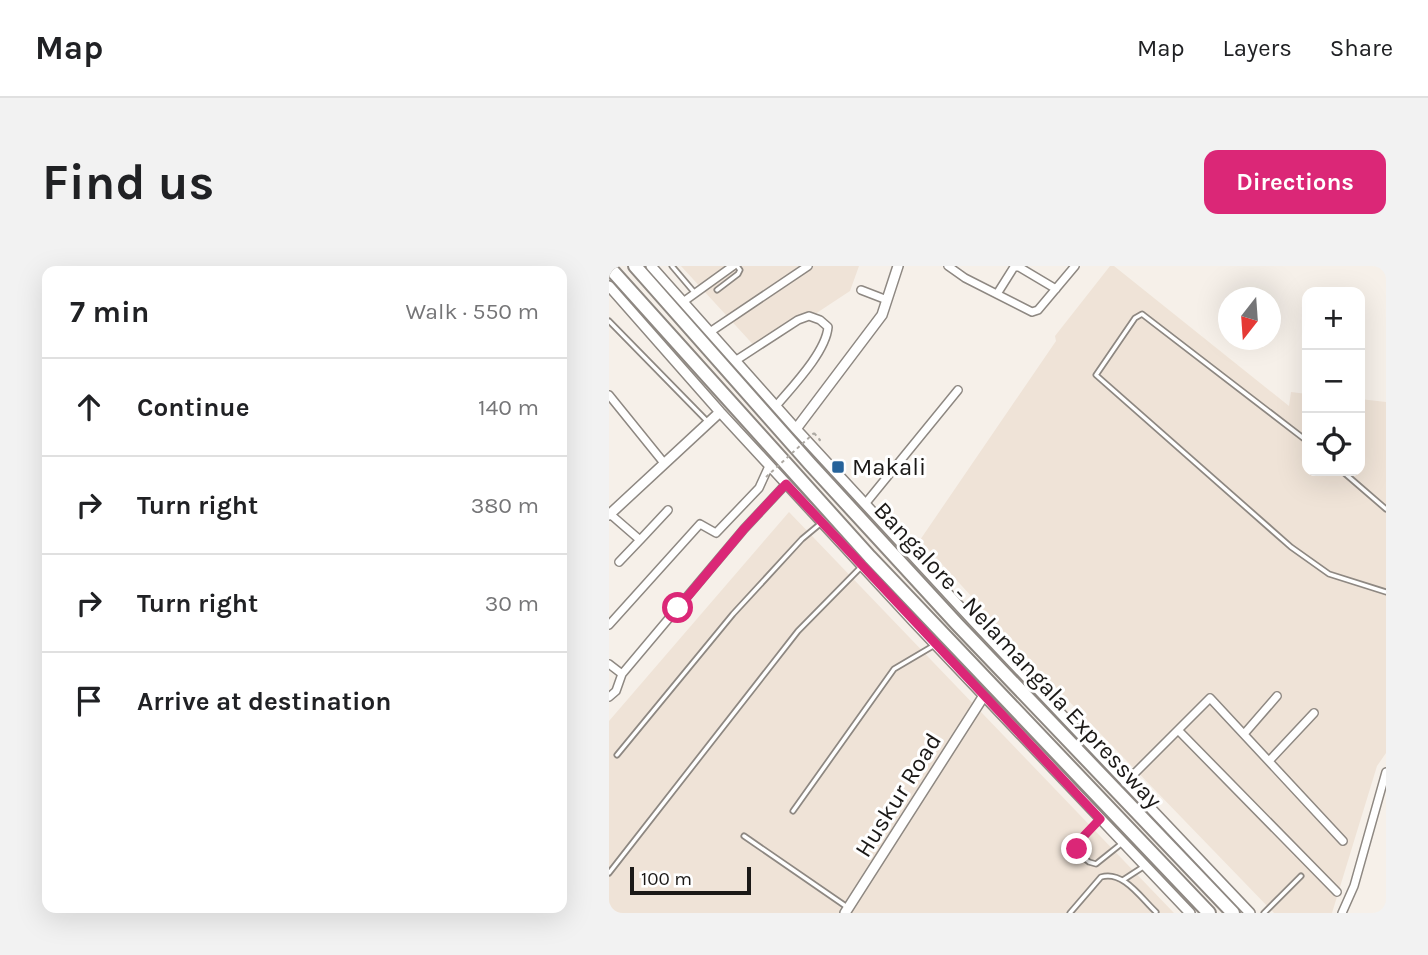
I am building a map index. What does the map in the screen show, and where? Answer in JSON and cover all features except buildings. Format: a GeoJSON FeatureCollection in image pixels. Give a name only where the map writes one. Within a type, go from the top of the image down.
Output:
{"type":"FeatureCollection","features":[{"type":"Feature","properties":{"kind":"highway","name":"Bangalore - Nelamangala Expressway"},"geometry":{"type":"LineString","coordinates":[[635,266],[810,464],[957,624],[1233,913]]}},
{"type":"Feature","properties":{"kind":"highway","name":"Bangalore - Nelamangala Expressway"},"geometry":{"type":"LineString","coordinates":[[609,267],[870,557],[1209,913]]}},
{"type":"Feature","properties":{"kind":"street"},"geometry":{"type":"LineString","coordinates":[[651,266],[865,504],[1250,913]]}},
{"type":"Feature","properties":{"kind":"street"},"geometry":{"type":"LineString","coordinates":[[683,302],[735,266]]}},
{"type":"Feature","properties":{"kind":"street"},"geometry":{"type":"LineString","coordinates":[[710,332],[808,266]]}},
{"type":"Feature","properties":{"kind":"street"},"geometry":{"type":"LineString","coordinates":[[796,429],[882,314],[898,266]]}},
{"type":"Feature","properties":{"kind":"street"},"geometry":{"type":"LineString","coordinates":[[948,266],[1032,312],[1038,310],[1075,266]]}},
{"type":"Feature","properties":{"kind":"street"},"geometry":{"type":"LineString","coordinates":[[997,294],[1014,267],[1019,267],[1056,289]]}},
{"type":"Feature","properties":{"kind":"street"},"geometry":{"type":"LineString","coordinates":[[609,286],[769,466],[983,697],[1190,913]]}},
{"type":"Feature","properties":{"kind":"street"},"geometry":{"type":"LineString","coordinates":[[861,290],[887,300]]}},
{"type":"Feature","properties":{"kind":"street"},"geometry":{"type":"LineString","coordinates":[[735,361],[798,320],[809,316],[828,327],[820,348],[776,406]]}},
{"type":"Feature","properties":{"kind":"street"},"geometry":{"type":"LineString","coordinates":[[865,504],[958,390]]}},
{"type":"Feature","properties":{"kind":"street"},"geometry":{"type":"LineString","coordinates":[[609,396],[664,463]]}},
{"type":"Feature","properties":{"kind":"street"},"geometry":{"type":"LineString","coordinates":[[640,540],[610,514],[720,412]]}},
{"type":"Feature","properties":{"kind":"street"},"geometry":{"type":"LineString","coordinates":[[609,625],[700,524],[716,533],[727,523],[759,488],[769,466]]}},
{"type":"Feature","properties":{"kind":"street"},"geometry":{"type":"LineString","coordinates":[[609,697],[615,691],[622,674],[744,529],[786,484]]}},
{"type":"Feature","properties":{"kind":"street"},"geometry":{"type":"LineString","coordinates":[[618,562],[668,510]]}},
{"type":"Feature","properties":{"kind":"street"},"geometry":{"type":"LineString","coordinates":[[609,664],[622,674]]}},
{"type":"Feature","properties":{"kind":"street"},"geometry":{"type":"LineString","coordinates":[[1244,734],[1277,696]]}},
{"type":"Feature","properties":{"kind":"street","name":"Huskur Road"},"geometry":{"type":"LineString","coordinates":[[847,910],[983,697]]}},
{"type":"Feature","properties":{"kind":"street"},"geometry":{"type":"LineString","coordinates":[[1125,783],[1210,698],[1343,841]]}},
{"type":"Feature","properties":{"kind":"street"},"geometry":{"type":"LineString","coordinates":[[1269,761],[1314,713]]}},
{"type":"Feature","properties":{"kind":"street"},"geometry":{"type":"LineString","coordinates":[[1178,730],[1337,892]]}},
{"type":"Feature","properties":{"kind":"street"},"geometry":{"type":"LineString","coordinates":[[1342,913],[1354,886],[1386,772]]}},
{"type":"Feature","properties":{"kind":"lane"},"geometry":{"type":"LineString","coordinates":[[672,266],[695,293]]}},
{"type":"Feature","properties":{"kind":"lane"},"geometry":{"type":"LineString","coordinates":[[717,290],[738,274],[740,270],[735,266]]}},
{"type":"Feature","properties":{"kind":"lane"},"geometry":{"type":"LineString","coordinates":[[1302,437],[1142,314],[1135,318],[1096,375],[1291,547],[1329,574],[1386,592]]}},
{"type":"Feature","properties":{"kind":"lane"},"geometry":{"type":"LineString","coordinates":[[609,321],[708,422]]}},
{"type":"Feature","properties":{"kind":"lane"},"geometry":{"type":"LineString","coordinates":[[1348,476],[1386,509]]}},
{"type":"Feature","properties":{"kind":"lane"},"geometry":{"type":"LineString","coordinates":[[617,755],[733,614],[821,522]]}},
{"type":"Feature","properties":{"kind":"lane"},"geometry":{"type":"LineString","coordinates":[[609,873],[799,631],[862,566]]}},
{"type":"Feature","properties":{"kind":"lane"},"geometry":{"type":"LineString","coordinates":[[793,811],[894,669],[934,644]]}},
{"type":"Feature","properties":{"kind":"lane"},"geometry":{"type":"LineString","coordinates":[[1100,819],[1079,843],[1079,854],[1089,862],[1096,863],[1123,843]]}},
{"type":"Feature","properties":{"kind":"lane"},"geometry":{"type":"LineString","coordinates":[[744,836],[847,910]]}},
{"type":"Feature","properties":{"kind":"lane"},"geometry":{"type":"LineString","coordinates":[[1123,880],[1145,866]]}},
{"type":"Feature","properties":{"kind":"lane"},"geometry":{"type":"LineString","coordinates":[[1070,913],[1101,877],[1108,875],[1123,880],[1156,912]]}},
{"type":"Feature","properties":{"kind":"lane"},"geometry":{"type":"LineString","coordinates":[[1264,913],[1301,876]]}},
{"type":"Feature","properties":{"kind":"path"},"geometry":{"type":"LineString","coordinates":[[766,477],[814,433],[820,440]]}},
{"type":"Feature","properties":{"kind":"shaded area"},"geometry":{"type":"Polygon","coordinates":[[[681,266],[859,266],[850,291],[759,351],[681,266]]]}},
{"type":"Feature","properties":{"kind":"shaded area"},"geometry":{"type":"Polygon","coordinates":[[[1110,266],[1114,266],[1289,406],[1291,392],[1302,393],[1302,476],[1365,476],[1365,400],[1386,402],[1386,753],[1377,766],[1332,913],[1274,913],[1034,665],[920,540],[1056,341],[1055,336],[1110,266]]]}},
{"type":"Feature","properties":{"kind":"shaded area"},"geometry":{"type":"Polygon","coordinates":[[[789,512],[1174,913],[609,913],[609,721],[789,512]]]}},
{"type":"Feature","properties":{"kind":"place","name":"Makali"},"geometry":{"type":"Point","coordinates":[838,467]}},
{"type":"Feature","properties":{"kind":"route"},"geometry":{"type":"LineString","coordinates":[[678,608],[744,529],[786,484],[1100,819],[1081,839],[1077,849]]}}]}
